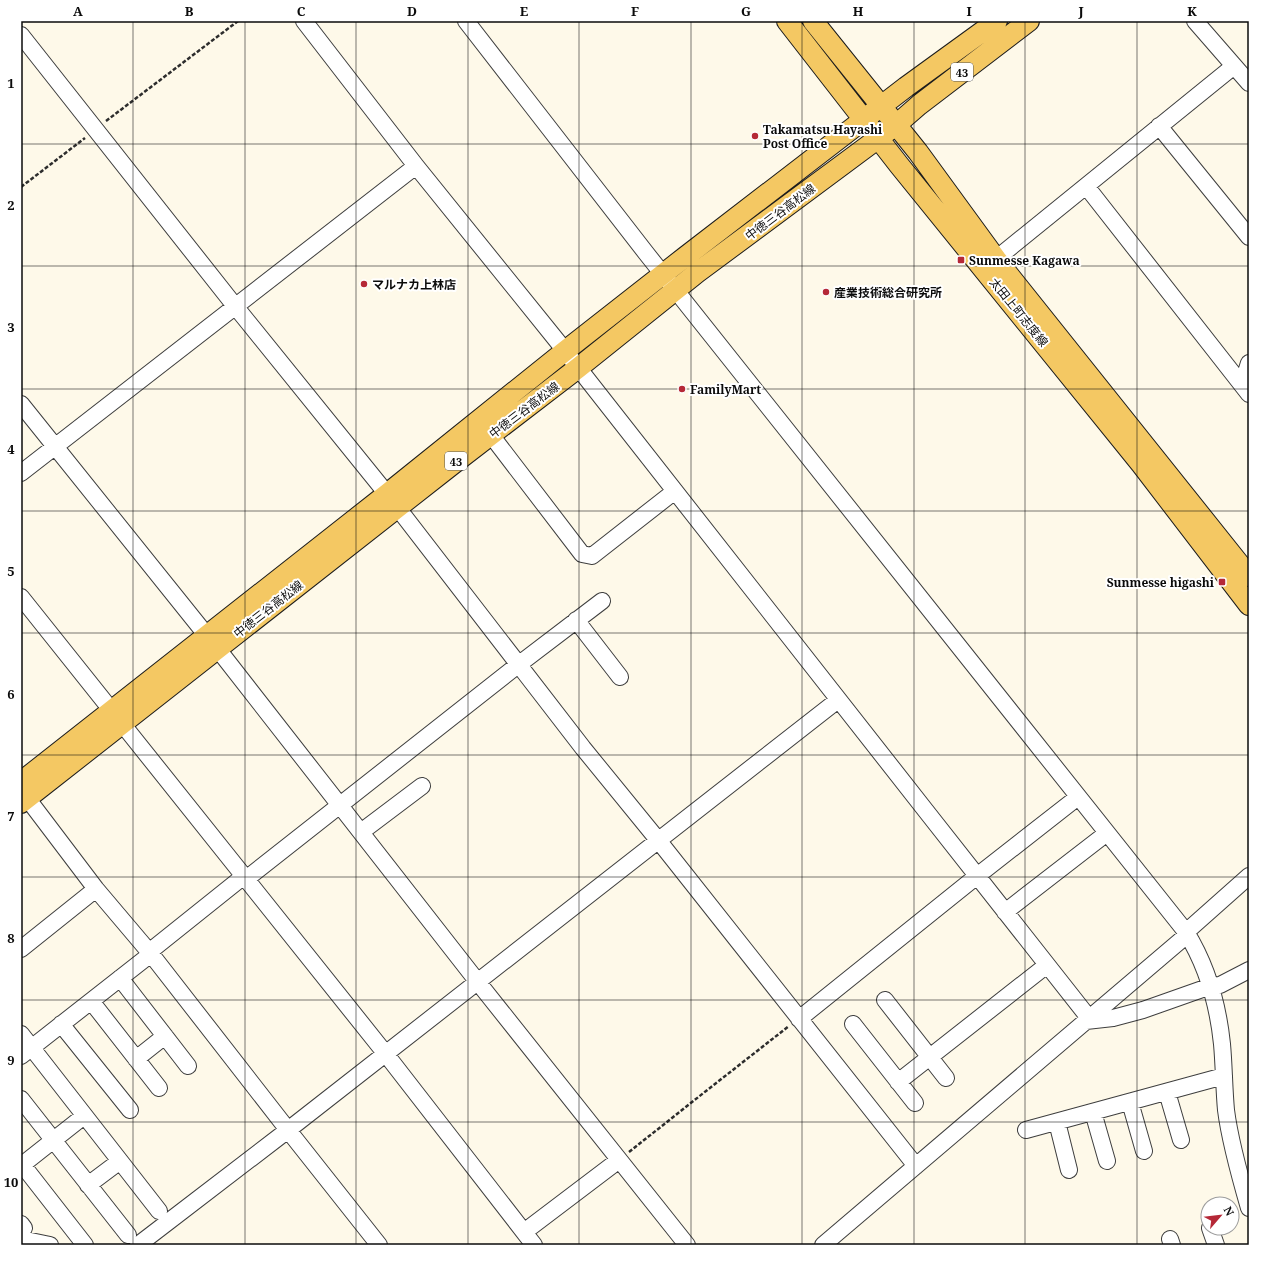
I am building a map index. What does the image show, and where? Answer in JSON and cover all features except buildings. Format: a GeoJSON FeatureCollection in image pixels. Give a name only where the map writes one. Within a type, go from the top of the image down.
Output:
{"type":"FeatureCollection","features":[{"type":"Feature","properties":{"kind":"main road","name":"太田上町志度線"},"geometry":{"type":"LineString","coordinates":[[787,21],[878,138],[1141,464],[1249,605]]}},
{"type":"Feature","properties":{"kind":"main road","name":"太田上町志度線"},"geometry":{"type":"LineString","coordinates":[[813,21],[896,125],[996,259],[1249,576]]}},
{"type":"Feature","properties":{"kind":"main road","name":"中徳三谷高松線"},"geometry":{"type":"LineString","coordinates":[[23,793],[212,642],[393,501],[565,351],[906,87],[997,21]]}},
{"type":"Feature","properties":{"kind":"main road","name":"中徳三谷高松線"},"geometry":{"type":"LineString","coordinates":[[393,501],[491,434],[578,368],[698,272],[896,125],[919,105],[1029,21]]}},
{"type":"Feature","properties":{"kind":"street"},"geometry":{"type":"LineString","coordinates":[[304,21],[416,166],[565,351],[1088,1019]]}},
{"type":"Feature","properties":{"kind":"street"},"geometry":{"type":"LineString","coordinates":[[466,21],[663,274],[1186,934],[1197,953],[1211,986],[1222,1042],[1226,1111],[1240,1178],[1249,1208]]}},
{"type":"Feature","properties":{"kind":"street"},"geometry":{"type":"LineString","coordinates":[[1196,21],[1249,83]]}},
{"type":"Feature","properties":{"kind":"street"},"geometry":{"type":"LineString","coordinates":[[21,35],[235,306],[393,501],[518,665],[916,1166]]}},
{"type":"Feature","properties":{"kind":"street"},"geometry":{"type":"LineString","coordinates":[[996,259],[1234,66]]}},
{"type":"Feature","properties":{"kind":"street"},"geometry":{"type":"LineString","coordinates":[[1159,126],[1249,237]]}},
{"type":"Feature","properties":{"kind":"street"},"geometry":{"type":"LineString","coordinates":[[21,473],[416,166]]}},
{"type":"Feature","properties":{"kind":"street"},"geometry":{"type":"LineString","coordinates":[[1086,186],[1245,389]]}},
{"type":"Feature","properties":{"kind":"street"},"geometry":{"type":"LineString","coordinates":[[1245,389],[1249,363]]}},
{"type":"Feature","properties":{"kind":"street"},"geometry":{"type":"LineString","coordinates":[[21,404],[212,642],[477,981],[687,1245]]}},
{"type":"Feature","properties":{"kind":"street"},"geometry":{"type":"LineString","coordinates":[[491,434],[582,554],[592,556],[675,491]]}},
{"type":"Feature","properties":{"kind":"street"},"geometry":{"type":"LineString","coordinates":[[21,597],[385,1053],[534,1245]]}},
{"type":"Feature","properties":{"kind":"street"},"geometry":{"type":"LineString","coordinates":[[26,1052],[245,877],[602,601]]}},
{"type":"Feature","properties":{"kind":"street"},"geometry":{"type":"LineString","coordinates":[[576,620],[620,677]]}},
{"type":"Feature","properties":{"kind":"street"},"geometry":{"type":"LineString","coordinates":[[21,1099],[133,1240],[288,1130],[838,700]]}},
{"type":"Feature","properties":{"kind":"street"},"geometry":{"type":"LineString","coordinates":[[361,832],[422,786]]}},
{"type":"Feature","properties":{"kind":"street"},"geometry":{"type":"LineString","coordinates":[[23,793],[96,889],[150,953],[379,1245]]}},
{"type":"Feature","properties":{"kind":"street"},"geometry":{"type":"LineString","coordinates":[[799,1019],[1078,797]]}},
{"type":"Feature","properties":{"kind":"street"},"geometry":{"type":"LineString","coordinates":[[1005,912],[1107,833]]}},
{"type":"Feature","properties":{"kind":"street"},"geometry":{"type":"LineString","coordinates":[[827,1244],[1186,934],[1249,876]]}},
{"type":"Feature","properties":{"kind":"street"},"geometry":{"type":"LineString","coordinates":[[21,949],[96,889]]}},
{"type":"Feature","properties":{"kind":"street"},"geometry":{"type":"LineString","coordinates":[[898,1082],[1047,965]]}},
{"type":"Feature","properties":{"kind":"street"},"geometry":{"type":"LineString","coordinates":[[1088,1019],[1113,1018],[1143,1010],[1211,986],[1220,985],[1249,970]]}},
{"type":"Feature","properties":{"kind":"street"},"geometry":{"type":"LineString","coordinates":[[120,978],[188,1066]]}},
{"type":"Feature","properties":{"kind":"street"},"geometry":{"type":"LineString","coordinates":[[885,1000],[946,1078]]}},
{"type":"Feature","properties":{"kind":"street"},"geometry":{"type":"LineString","coordinates":[[91,1001],[159,1088]]}},
{"type":"Feature","properties":{"kind":"street"},"geometry":{"type":"LineString","coordinates":[[61,1024],[130,1110]]}},
{"type":"Feature","properties":{"kind":"street"},"geometry":{"type":"LineString","coordinates":[[853,1024],[915,1103]]}},
{"type":"Feature","properties":{"kind":"street"},"geometry":{"type":"LineString","coordinates":[[21,1034],[26,1052],[84,1116],[159,1211]]}},
{"type":"Feature","properties":{"kind":"street"},"geometry":{"type":"LineString","coordinates":[[136,1059],[165,1036]]}},
{"type":"Feature","properties":{"kind":"street"},"geometry":{"type":"LineString","coordinates":[[1026,1130],[1224,1076]]}},
{"type":"Feature","properties":{"kind":"street"},"geometry":{"type":"LineString","coordinates":[[1167,1092],[1181,1140]]}},
{"type":"Feature","properties":{"kind":"street"},"geometry":{"type":"LineString","coordinates":[[1130,1102],[1144,1151]]}},
{"type":"Feature","properties":{"kind":"street"},"geometry":{"type":"LineString","coordinates":[[1093,1112],[1107,1161]]}},
{"type":"Feature","properties":{"kind":"street"},"geometry":{"type":"LineString","coordinates":[[84,1116],[22,1164],[86,1245]]}},
{"type":"Feature","properties":{"kind":"street"},"geometry":{"type":"LineString","coordinates":[[1057,1122],[1069,1170]]}},
{"type":"Feature","properties":{"kind":"street"},"geometry":{"type":"LineString","coordinates":[[524,1232],[619,1160]]}},
{"type":"Feature","properties":{"kind":"street"},"geometry":{"type":"LineString","coordinates":[[88,1185],[120,1161]]}},
{"type":"Feature","properties":{"kind":"street"},"geometry":{"type":"LineString","coordinates":[[22,1230],[50,1245]]}},
{"type":"Feature","properties":{"kind":"path"},"geometry":{"type":"LineString","coordinates":[[21,188],[238,21]]}},
{"type":"Feature","properties":{"kind":"path"},"geometry":{"type":"LineString","coordinates":[[619,1160],[706,1090],[799,1019]]}},
{"type":"Feature","properties":{"kind":"place","name":"Takamatsu Hayashi Post Office"},"geometry":{"type":"Point","coordinates":[755,136]}},
{"type":"Feature","properties":{"kind":"place","name":"Sunmesse Kagawa"},"geometry":{"type":"Point","coordinates":[961,260]}},
{"type":"Feature","properties":{"kind":"place","name":"マルナカ上林店"},"geometry":{"type":"Point","coordinates":[364,284]}},
{"type":"Feature","properties":{"kind":"place","name":"産業技術総合研究所"},"geometry":{"type":"Point","coordinates":[826,292]}},
{"type":"Feature","properties":{"kind":"place","name":"FamilyMart"},"geometry":{"type":"Point","coordinates":[682,389]}},
{"type":"Feature","properties":{"kind":"place","name":"Sunmesse higashi"},"geometry":{"type":"Point","coordinates":[1222,582]}}]}
